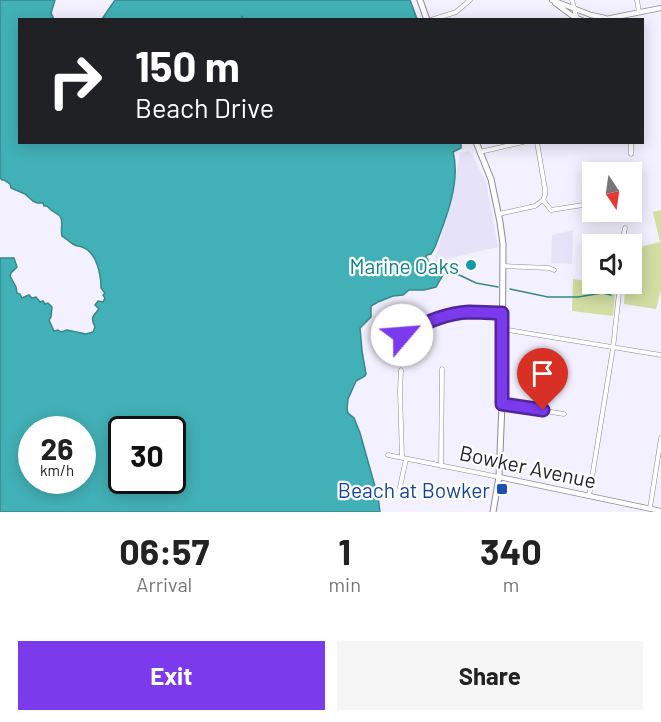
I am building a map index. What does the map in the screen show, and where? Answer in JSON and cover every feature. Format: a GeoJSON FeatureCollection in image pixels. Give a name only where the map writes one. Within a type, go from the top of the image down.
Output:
{"type":"FeatureCollection","features":[{"type":"Feature","properties":{"kind":"main road"},"geometry":{"type":"LineString","coordinates":[[420,0],[428,18]]}},
{"type":"Feature","properties":{"kind":"main road"},"geometry":{"type":"LineString","coordinates":[[477,144],[491,179],[499,214],[502,244],[502,404],[499,477],[493,512]]}},
{"type":"Feature","properties":{"kind":"street"},"geometry":{"type":"LineString","coordinates":[[436,18],[456,12],[470,0]]}},
{"type":"Feature","properties":{"kind":"street"},"geometry":{"type":"LineString","coordinates":[[551,0],[591,15],[611,18],[661,8]]}},
{"type":"Feature","properties":{"kind":"street"},"geometry":{"type":"LineString","coordinates":[[551,0],[577,18]]}},
{"type":"Feature","properties":{"kind":"street"},"geometry":{"type":"LineString","coordinates":[[572,0],[578,18]]}},
{"type":"Feature","properties":{"kind":"street"},"geometry":{"type":"LineString","coordinates":[[637,0],[639,12]]}},
{"type":"Feature","properties":{"kind":"street"},"geometry":{"type":"LineString","coordinates":[[480,152],[514,144]]}},
{"type":"Feature","properties":{"kind":"street"},"geometry":{"type":"LineString","coordinates":[[499,214],[535,206],[543,200],[545,189],[537,144]]}},
{"type":"Feature","properties":{"kind":"street"},"geometry":{"type":"LineString","coordinates":[[630,154],[631,144]]}},
{"type":"Feature","properties":{"kind":"street"},"geometry":{"type":"LineString","coordinates":[[543,200],[551,210],[582,205]]}},
{"type":"Feature","properties":{"kind":"street"},"geometry":{"type":"LineString","coordinates":[[624,234],[625,228]]}},
{"type":"Feature","properties":{"kind":"street"},"geometry":{"type":"LineString","coordinates":[[503,267],[554,270]]}},
{"type":"Feature","properties":{"kind":"street"},"geometry":{"type":"LineString","coordinates":[[589,496],[613,348],[619,294]]}},
{"type":"Feature","properties":{"kind":"street"},"geometry":{"type":"LineString","coordinates":[[402,335],[450,314],[502,313]]}},
{"type":"Feature","properties":{"kind":"street"},"geometry":{"type":"LineString","coordinates":[[502,329],[661,355]]}},
{"type":"Feature","properties":{"kind":"street"},"geometry":{"type":"LineString","coordinates":[[441,466],[442,369]]}},
{"type":"Feature","properties":{"kind":"street"},"geometry":{"type":"LineString","coordinates":[[400,487],[404,458],[401,370]]}},
{"type":"Feature","properties":{"kind":"street"},"geometry":{"type":"LineString","coordinates":[[502,404],[564,414]]}},
{"type":"Feature","properties":{"kind":"street"},"geometry":{"type":"LineString","coordinates":[[650,508],[661,438]]}},
{"type":"Feature","properties":{"kind":"street","name":"Bowker Avenue"},"geometry":{"type":"LineString","coordinates":[[388,455],[661,511]]}},
{"type":"Feature","properties":{"kind":"shaded area"},"geometry":{"type":"Polygon","coordinates":[[[470,151],[486,182],[498,247],[434,262],[452,198],[460,153],[470,151]]]}},
{"type":"Feature","properties":{"kind":"shaded area"},"geometry":{"type":"Polygon","coordinates":[[[573,230],[572,264],[551,263],[552,235],[573,230]]]}},
{"type":"Feature","properties":{"kind":"green space"},"geometry":{"type":"Polygon","coordinates":[[[661,210],[661,290],[656,309],[624,304],[624,294],[642,294],[642,246],[660,242],[653,212],[661,210]]]}},
{"type":"Feature","properties":{"kind":"green space"},"geometry":{"type":"Polygon","coordinates":[[[573,279],[582,280],[582,294],[615,294],[613,316],[572,311],[573,279]]]}},
{"type":"Feature","properties":{"kind":"water"},"geometry":{"type":"Polygon","coordinates":[[[0,0],[55,0],[51,13],[54,18],[18,18],[18,144],[461,144],[461,148],[453,152],[454,187],[448,212],[435,247],[426,257],[428,264],[424,263],[423,266],[437,265],[444,273],[436,287],[409,290],[403,295],[393,296],[371,306],[371,317],[360,328],[366,374],[356,381],[348,399],[347,409],[354,418],[360,433],[380,512],[0,512],[0,258],[14,258],[17,267],[10,276],[17,293],[22,298],[29,295],[32,298],[36,297],[40,302],[48,303],[52,307],[49,320],[54,331],[67,330],[86,334],[93,332],[95,327],[93,317],[99,309],[95,305],[98,301],[103,302],[105,298],[95,259],[87,250],[62,236],[60,216],[43,203],[37,203],[11,188],[10,184],[0,178],[0,0]]]}},
{"type":"Feature","properties":{"kind":"water"},"geometry":{"type":"Polygon","coordinates":[[[115,0],[410,0],[417,18],[242,17],[103,18],[115,0]]]}},
{"type":"Feature","properties":{"kind":"waterway"},"geometry":{"type":"LineString","coordinates":[[444,273],[453,272],[476,283],[498,287]]}},
{"type":"Feature","properties":{"kind":"waterway"},"geometry":{"type":"LineString","coordinates":[[510,289],[548,297],[578,297],[602,293],[611,295]]}},
{"type":"Feature","properties":{"kind":"place","name":"Marine Oaks"},"geometry":{"type":"Point","coordinates":[471,265]}},
{"type":"Feature","properties":{"kind":"place","name":"Beach at Bowker"},"geometry":{"type":"Point","coordinates":[502,489]}},
{"type":"Feature","properties":{"kind":"route"},"geometry":{"type":"LineString","coordinates":[[402,335],[450,314],[502,313],[502,404],[543,410]]}}]}
